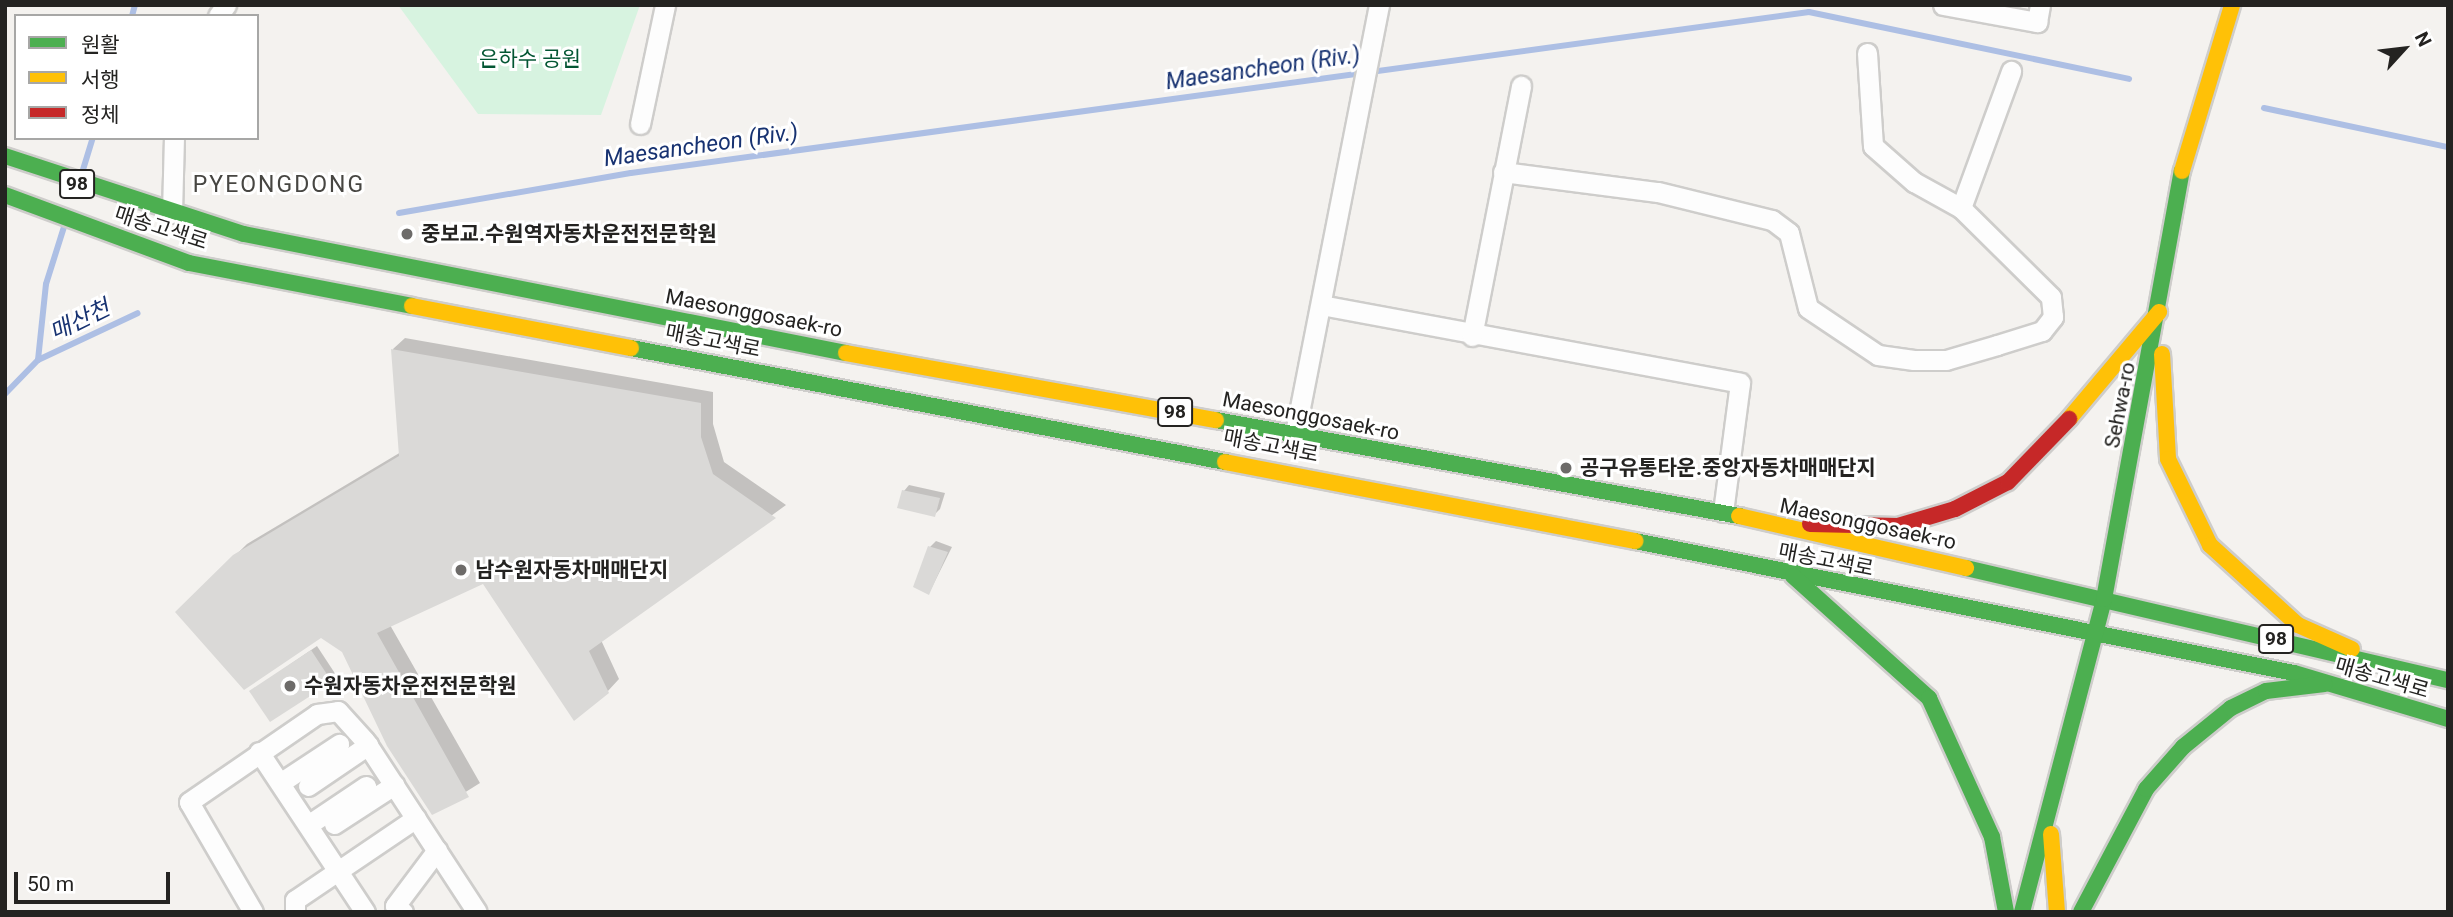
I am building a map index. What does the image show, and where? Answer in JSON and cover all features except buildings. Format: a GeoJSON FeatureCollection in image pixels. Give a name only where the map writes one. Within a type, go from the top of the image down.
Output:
{"type":"FeatureCollection","features":[{"type":"Feature","properties":{"kind":"main road","name":"Sehwa-ro"},"geometry":{"type":"LineString","coordinates":[[2022,912],[2104,599],[2159,312],[2183,166],[2232,5]]}},
{"type":"Feature","properties":{"kind":"main road","name":"Maesonggosaek-ro"},"geometry":{"type":"LineString","coordinates":[[5,156],[149,208],[244,234],[836,351],[1723,512],[2448,680]]}},
{"type":"Feature","properties":{"kind":"main road","name":"매송고색로"},"geometry":{"type":"LineString","coordinates":[[5,195],[136,244],[202,265],[1285,470],[1793,576],[2096,630],[2325,684],[2448,719]]}},
{"type":"Feature","properties":{"kind":"main road"},"geometry":{"type":"LineString","coordinates":[[1761,522],[1898,526],[2008,482],[2052,442],[2105,369],[2159,312]]}},
{"type":"Feature","properties":{"kind":"main road"},"geometry":{"type":"LineString","coordinates":[[2159,312],[2168,459],[2210,545],[2298,625],[2387,664]]}},
{"type":"Feature","properties":{"kind":"main road"},"geometry":{"type":"LineString","coordinates":[[1793,576],[1929,698],[1992,837],[2006,912]]}},
{"type":"Feature","properties":{"kind":"main road"},"geometry":{"type":"LineString","coordinates":[[2081,912],[2146,789],[2183,747],[2231,708],[2266,691],[2325,684]]}},
{"type":"Feature","properties":{"kind":"main road","name":"Sehwa-ro"},"geometry":{"type":"LineString","coordinates":[[2049,814],[2057,912]]}},
{"type":"Feature","properties":{"kind":"street"},"geometry":{"type":"LineString","coordinates":[[640,124],[666,5]]}},
{"type":"Feature","properties":{"kind":"street"},"geometry":{"type":"LineString","coordinates":[[1295,433],[1378,5]]}},
{"type":"Feature","properties":{"kind":"street"},"geometry":{"type":"LineString","coordinates":[[1943,5],[2037,22],[2039,5]]}},
{"type":"Feature","properties":{"kind":"street"},"geometry":{"type":"LineString","coordinates":[[1503,172],[1658,192],[1772,220],[1789,233],[1808,308],[1878,355],[1914,360],[1945,360],[2042,331],[2053,317],[2051,297],[1961,208],[1914,182],[1872,146],[1867,53]]}},
{"type":"Feature","properties":{"kind":"street"},"geometry":{"type":"LineString","coordinates":[[1961,208],[2011,71]]}},
{"type":"Feature","properties":{"kind":"street"},"geometry":{"type":"LineString","coordinates":[[1472,336],[1521,86]]}},
{"type":"Feature","properties":{"kind":"street"},"geometry":{"type":"LineString","coordinates":[[172,213],[174,140]]}},
{"type":"Feature","properties":{"kind":"street"},"geometry":{"type":"LineString","coordinates":[[1321,305],[1472,336],[1740,383],[1723,512]]}},
{"type":"Feature","properties":{"kind":"street"},"geometry":{"type":"LineString","coordinates":[[253,912],[189,802],[317,714],[338,711],[368,745],[477,912]]}},
{"type":"Feature","properties":{"kind":"street"},"geometry":{"type":"LineString","coordinates":[[308,825],[368,745]]}},
{"type":"Feature","properties":{"kind":"street"},"geometry":{"type":"LineString","coordinates":[[280,783],[327,746]]}},
{"type":"Feature","properties":{"kind":"street"},"geometry":{"type":"LineString","coordinates":[[259,752],[365,912]]}},
{"type":"Feature","properties":{"kind":"street"},"geometry":{"type":"LineString","coordinates":[[347,823],[394,785]]}},
{"type":"Feature","properties":{"kind":"street"},"geometry":{"type":"LineString","coordinates":[[295,912],[295,900],[416,818]]}},
{"type":"Feature","properties":{"kind":"street"},"geometry":{"type":"LineString","coordinates":[[403,912],[395,906],[437,850]]}},
{"type":"Feature","properties":{"kind":"green space","name":"은하수 공원"},"geometry":{"type":"Polygon","coordinates":[[[398,5],[640,5],[601,115],[478,114],[398,5]]]}},
{"type":"Feature","properties":{"kind":"waterway"},"geometry":{"type":"LineString","coordinates":[[133,14],[135,5]]}},
{"type":"Feature","properties":{"kind":"waterway","name":"Maesancheon (Riv.)"},"geometry":{"type":"LineString","coordinates":[[399,213],[631,173],[1809,12],[2129,79]]}},
{"type":"Feature","properties":{"kind":"waterway","name":"Maesancheon (Riv.)"},"geometry":{"type":"LineString","coordinates":[[2264,108],[2448,147]]}},
{"type":"Feature","properties":{"kind":"waterway"},"geometry":{"type":"LineString","coordinates":[[82,173],[92,140]]}},
{"type":"Feature","properties":{"kind":"waterway"},"geometry":{"type":"LineString","coordinates":[[5,394],[38,360],[46,284],[64,227]]}},
{"type":"Feature","properties":{"kind":"waterway","name":"매산천"},"geometry":{"type":"LineString","coordinates":[[38,360],[138,313]]}},
{"type":"Feature","properties":{"kind":"traffic: fast"},"geometry":{"type":"LineString","coordinates":[[5,156],[244,234],[846,353]]}},
{"type":"Feature","properties":{"kind":"traffic: fast"},"geometry":{"type":"LineString","coordinates":[[2022,912],[2104,599],[2182,171]]}},
{"type":"Feature","properties":{"kind":"traffic: fast"},"geometry":{"type":"LineString","coordinates":[[5,195],[189,263],[412,306]]}},
{"type":"Feature","properties":{"kind":"traffic: fast"},"geometry":{"type":"LineString","coordinates":[[631,348],[1225,462]]}},
{"type":"Feature","properties":{"kind":"traffic: fast"},"geometry":{"type":"LineString","coordinates":[[1216,420],[1739,516]]}},
{"type":"Feature","properties":{"kind":"traffic: fast"},"geometry":{"type":"LineString","coordinates":[[1635,541],[2294,673],[2448,719]]}},
{"type":"Feature","properties":{"kind":"traffic: fast"},"geometry":{"type":"LineString","coordinates":[[1966,568],[2448,680]]}},
{"type":"Feature","properties":{"kind":"traffic: fast"},"geometry":{"type":"LineString","coordinates":[[1793,576],[1929,698],[1992,837],[2006,912]]}},
{"type":"Feature","properties":{"kind":"traffic: fast"},"geometry":{"type":"LineString","coordinates":[[2081,912],[2146,789],[2183,747],[2231,708],[2266,691],[2325,684]]}},
{"type":"Feature","properties":{"kind":"traffic: slow"},"geometry":{"type":"LineString","coordinates":[[2182,171],[2232,5]]}},
{"type":"Feature","properties":{"kind":"traffic: slow"},"geometry":{"type":"LineString","coordinates":[[412,306],[631,348]]}},
{"type":"Feature","properties":{"kind":"traffic: slow"},"geometry":{"type":"LineString","coordinates":[[2069,419],[2159,312]]}},
{"type":"Feature","properties":{"kind":"traffic: slow"},"geometry":{"type":"LineString","coordinates":[[846,353],[1216,420]]}},
{"type":"Feature","properties":{"kind":"traffic: slow"},"geometry":{"type":"LineString","coordinates":[[2162,354],[2168,459],[2210,545],[2298,625],[2352,649]]}},
{"type":"Feature","properties":{"kind":"traffic: slow"},"geometry":{"type":"LineString","coordinates":[[1225,462],[1635,541]]}},
{"type":"Feature","properties":{"kind":"traffic: slow"},"geometry":{"type":"LineString","coordinates":[[1739,516],[1966,568]]}},
{"type":"Feature","properties":{"kind":"traffic: slow"},"geometry":{"type":"LineString","coordinates":[[2051,834],[2057,912]]}},
{"type":"Feature","properties":{"kind":"traffic: jam"},"geometry":{"type":"LineString","coordinates":[[1810,524],[1898,526],[1955,509],[2008,482],[2069,419]]}},
{"type":"Feature","properties":{"kind":"place","name":"중보교.수원역자동차운전전문학원"},"geometry":{"type":"Point","coordinates":[407,234]}},
{"type":"Feature","properties":{"kind":"place","name":"공구유통타운.중앙자동차매매단지"},"geometry":{"type":"Point","coordinates":[1566,468]}},
{"type":"Feature","properties":{"kind":"place","name":"남수원자동차매매단지"},"geometry":{"type":"Point","coordinates":[461,570]}},
{"type":"Feature","properties":{"kind":"place","name":"수원자동차운전전문학원"},"geometry":{"type":"Point","coordinates":[290,686]}},
{"type":"Feature","properties":{"kind":"district","name":"PYEONGDONG"},"geometry":{"type":"Point","coordinates":[279,185]}}]}
